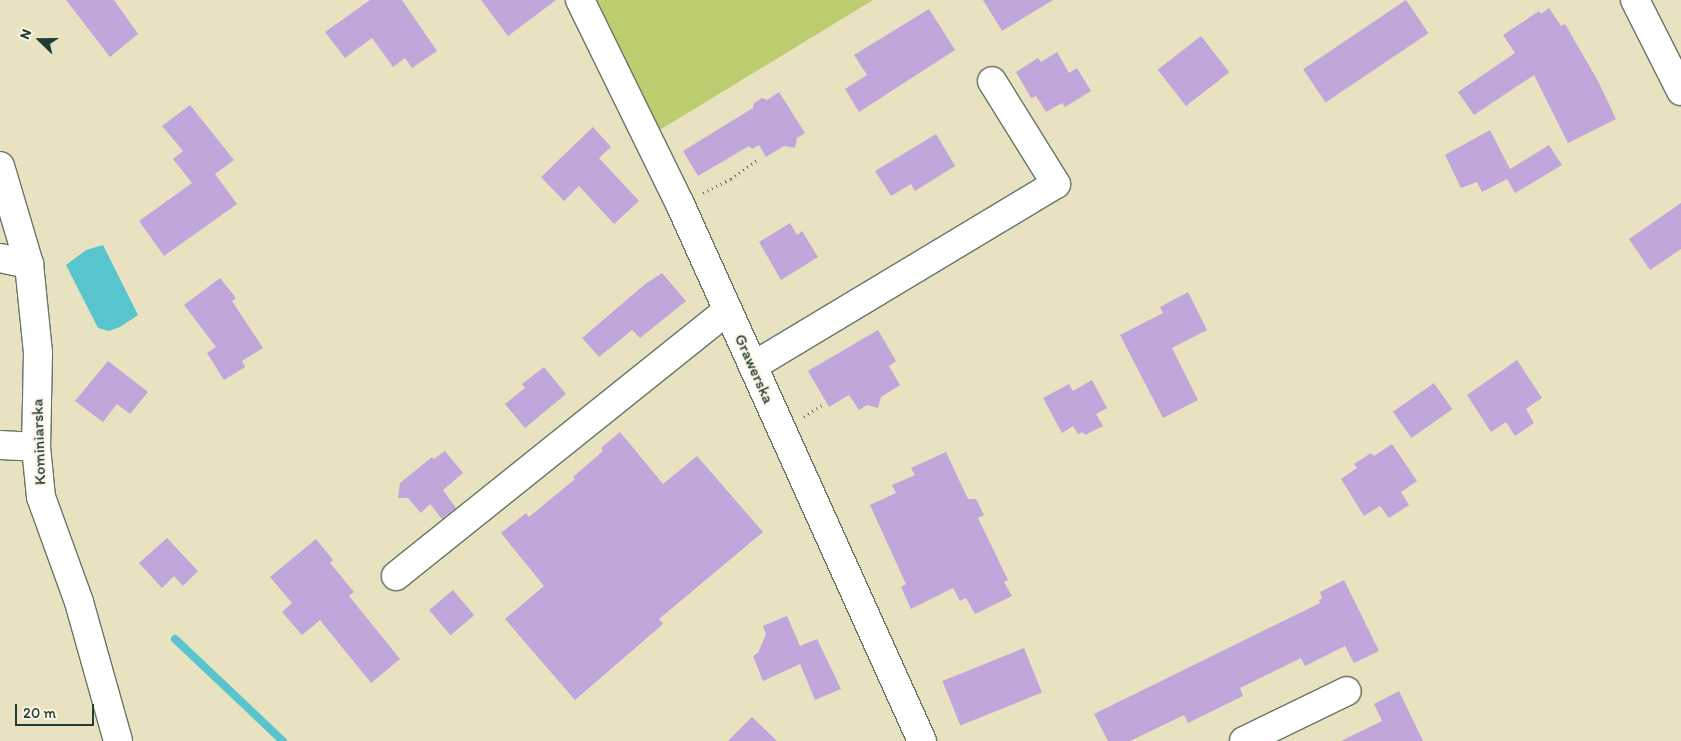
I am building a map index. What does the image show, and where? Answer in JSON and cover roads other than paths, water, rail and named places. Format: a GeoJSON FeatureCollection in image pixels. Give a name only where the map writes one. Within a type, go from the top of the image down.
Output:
{"type":"FeatureCollection","features":[{"type":"Feature","properties":{"kind":"street","name":"Grawerska"},"geometry":{"type":"LineString","coordinates":[[580,0],[680,204],[922,741]]}},
{"type":"Feature","properties":{"kind":"street"},"geometry":{"type":"LineString","coordinates":[[1635,0],[1681,91]]}},
{"type":"Feature","properties":{"kind":"street"},"geometry":{"type":"LineString","coordinates":[[753,366],[1056,184],[992,81]]}},
{"type":"Feature","properties":{"kind":"street","name":"Kominiarska"},"geometry":{"type":"LineString","coordinates":[[0,166],[29,264],[38,353],[36,447],[40,497],[79,602],[118,741]]}},
{"type":"Feature","properties":{"kind":"street"},"geometry":{"type":"LineString","coordinates":[[0,258],[29,264]]}},
{"type":"Feature","properties":{"kind":"street"},"geometry":{"type":"LineString","coordinates":[[396,576],[728,310]]}},
{"type":"Feature","properties":{"kind":"street"},"geometry":{"type":"LineString","coordinates":[[0,446],[36,447]]}},
{"type":"Feature","properties":{"kind":"street"},"geometry":{"type":"LineString","coordinates":[[1244,741],[1347,690]]}},
{"type":"Feature","properties":{"kind":"water"},"geometry":{"type":"Polygon","coordinates":[[[103,245],[138,315],[120,327],[109,331],[98,328],[66,265],[86,250],[103,245]]]}},
{"type":"Feature","properties":{"kind":"waterway"},"geometry":{"type":"LineString","coordinates":[[175,639],[283,741]]}}]}
